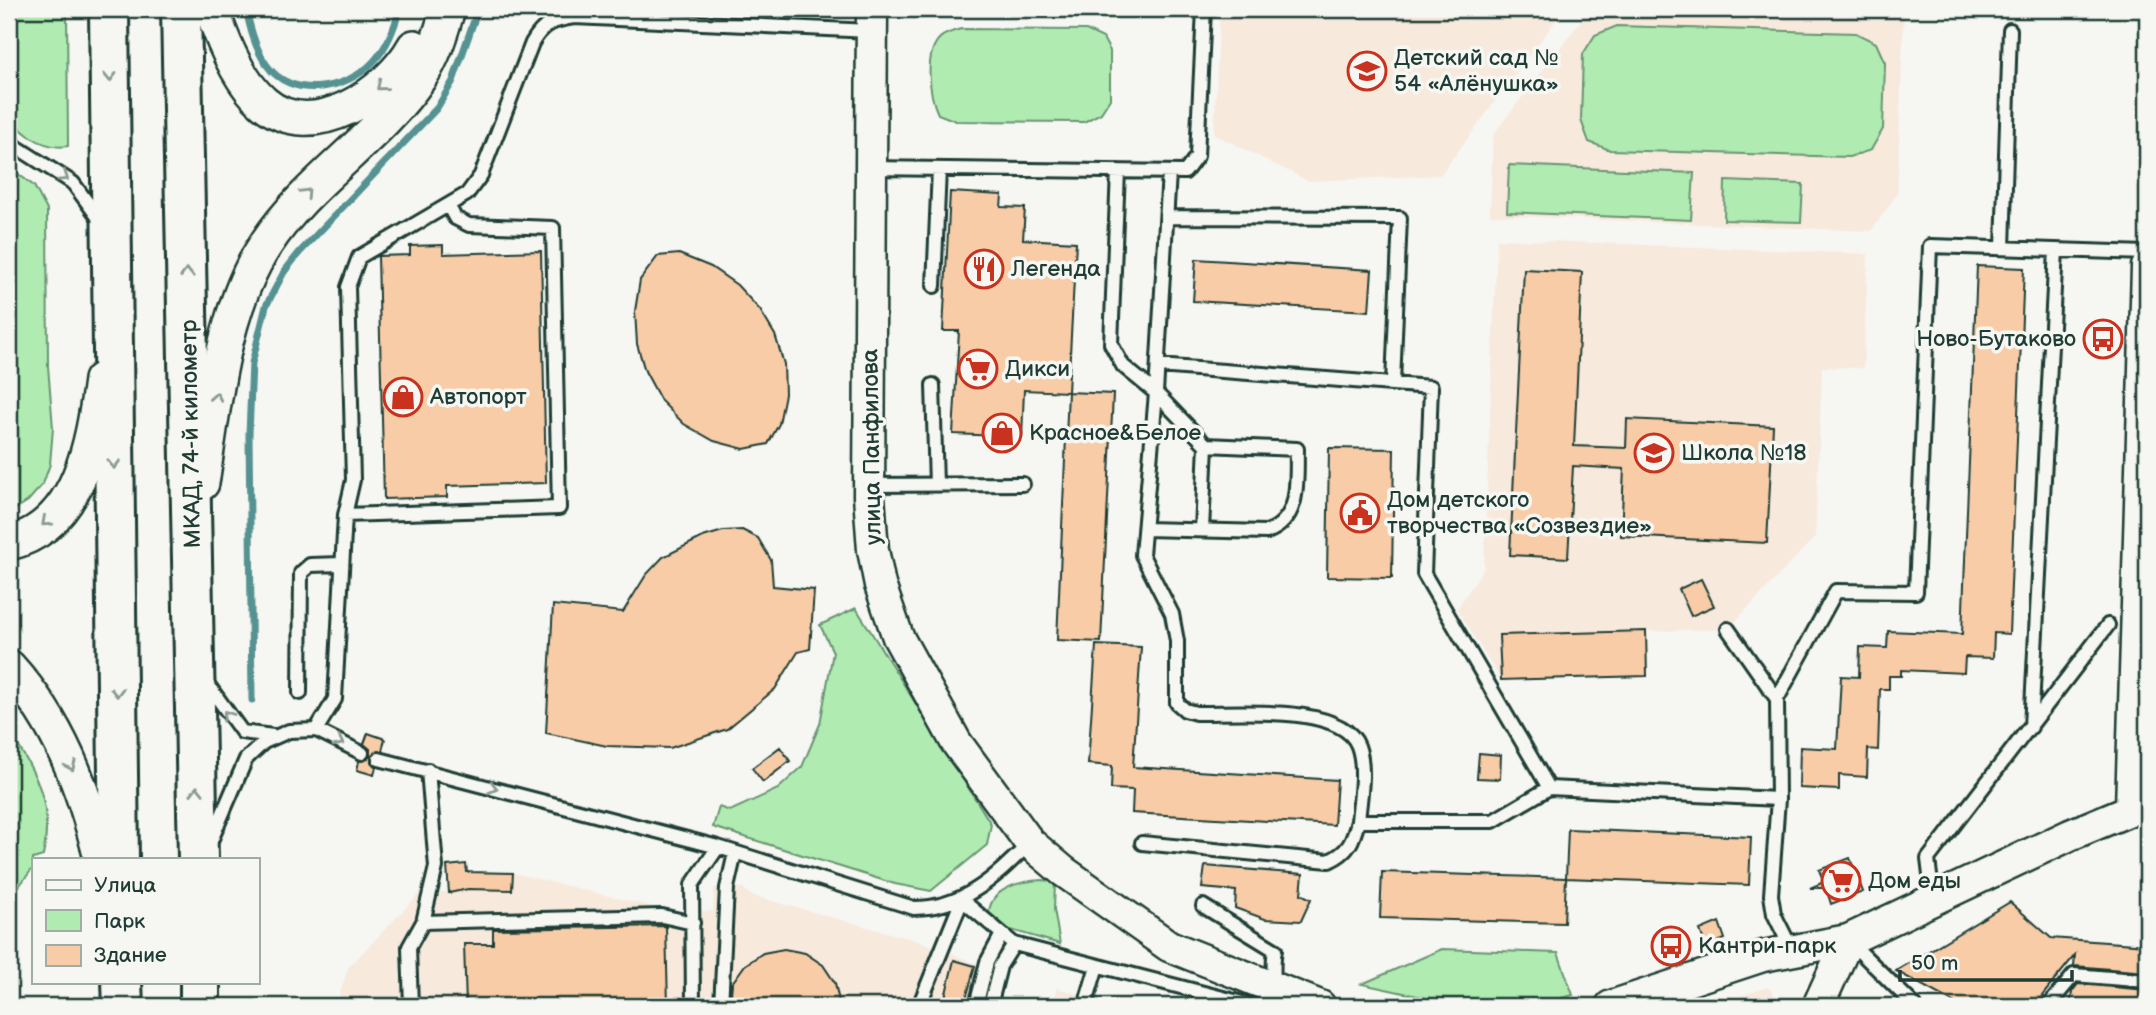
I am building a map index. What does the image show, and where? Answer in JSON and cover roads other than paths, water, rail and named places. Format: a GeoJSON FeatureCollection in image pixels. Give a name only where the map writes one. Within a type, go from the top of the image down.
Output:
{"type":"FeatureCollection","features":[{"type":"Feature","properties":{"kind":"highway"},"geometry":{"type":"LineString","coordinates":[[109,9],[120,858]]}},
{"type":"Feature","properties":{"kind":"highway","name":"МКАД, 74-й километр"},"geometry":{"type":"LineString","coordinates":[[181,9],[200,858]]}},
{"type":"Feature","properties":{"kind":"highway"},"geometry":{"type":"LineString","coordinates":[[122,984],[123,1006]]}},
{"type":"Feature","properties":{"kind":"highway"},"geometry":{"type":"LineString","coordinates":[[200,984],[201,1006]]}},
{"type":"Feature","properties":{"kind":"main road"},"geometry":{"type":"LineString","coordinates":[[212,9],[223,38],[251,89],[265,105],[286,114],[307,118],[357,103],[383,87],[404,65],[420,36],[427,9]]}},
{"type":"Feature","properties":{"kind":"main road"},"geometry":{"type":"LineString","coordinates":[[194,537],[224,349],[244,288],[259,256],[289,212],[322,176],[397,107],[422,76],[438,43],[448,9]]}},
{"type":"Feature","properties":{"kind":"main road"},"geometry":{"type":"LineString","coordinates":[[9,543],[44,527],[66,503],[83,471],[97,413],[112,298]]}},
{"type":"Feature","properties":{"kind":"main road"},"geometry":{"type":"LineString","coordinates":[[9,667],[43,709],[61,741],[87,801],[101,858]]}},
{"type":"Feature","properties":{"kind":"street","name":"улица Панфилова"},"geometry":{"type":"LineString","coordinates":[[871,20],[869,485],[873,550],[880,585],[898,637],[956,742],[1030,843],[1063,871],[1168,946],[1267,1001],[1320,1006]]}},
{"type":"Feature","properties":{"kind":"street"},"geometry":{"type":"LineString","coordinates":[[1611,1006],[1763,956],[1848,940],[2139,806],[2147,267]]}},
{"type":"Feature","properties":{"kind":"street"},"geometry":{"type":"LineString","coordinates":[[1818,1006],[1848,940]]}},
{"type":"Feature","properties":{"kind":"lane"},"geometry":{"type":"LineString","coordinates":[[182,51],[192,9]]}},
{"type":"Feature","properties":{"kind":"lane"},"geometry":{"type":"LineString","coordinates":[[869,168],[1185,172],[1197,156],[1204,9]]}},
{"type":"Feature","properties":{"kind":"lane"},"geometry":{"type":"LineString","coordinates":[[316,730],[335,699],[345,515],[353,480],[348,287],[359,257],[467,194],[481,174],[532,43],[541,28],[554,20],[574,17],[871,20]]}},
{"type":"Feature","properties":{"kind":"lane"},"geometry":{"type":"LineString","coordinates":[[2003,248],[2010,30]]}},
{"type":"Feature","properties":{"kind":"lane"},"geometry":{"type":"LineString","coordinates":[[9,138],[15,146],[73,183],[93,206],[111,244]]}},
{"type":"Feature","properties":{"kind":"lane"},"geometry":{"type":"LineString","coordinates":[[934,286],[939,169]]}},
{"type":"Feature","properties":{"kind":"lane"},"geometry":{"type":"LineString","coordinates":[[1118,171],[1111,344],[1123,366],[1156,393],[1206,445],[1297,449],[1295,502],[1289,517],[1279,527],[1267,532],[1145,529]]}},
{"type":"Feature","properties":{"kind":"lane"},"geometry":{"type":"LineString","coordinates":[[1142,843],[1329,861],[1344,855],[1352,842],[1358,821],[1362,762],[1357,743],[1343,727],[1313,716],[1196,713],[1185,710],[1177,703],[1177,641],[1172,614],[1142,555],[1158,366],[1169,172]]}},
{"type":"Feature","properties":{"kind":"lane"},"geometry":{"type":"LineString","coordinates":[[345,515],[559,508],[553,228],[469,225],[455,218],[448,205]]}},
{"type":"Feature","properties":{"kind":"lane"},"geometry":{"type":"LineString","coordinates":[[1168,217],[1400,218],[1393,383]]}},
{"type":"Feature","properties":{"kind":"lane"},"geometry":{"type":"LineString","coordinates":[[1792,951],[1774,914],[1771,895],[1778,799],[1777,699],[1836,591],[1916,592],[1930,246],[2147,253]]}},
{"type":"Feature","properties":{"kind":"lane"},"geometry":{"type":"LineString","coordinates":[[2031,727],[2056,250]]}},
{"type":"Feature","properties":{"kind":"lane"},"geometry":{"type":"LineString","coordinates":[[1158,366],[1431,387],[1424,574],[1549,788]]}},
{"type":"Feature","properties":{"kind":"lane"},"geometry":{"type":"LineString","coordinates":[[933,385],[936,485]]}},
{"type":"Feature","properties":{"kind":"lane"},"geometry":{"type":"LineString","coordinates":[[1202,530],[1206,445]]}},
{"type":"Feature","properties":{"kind":"lane"},"geometry":{"type":"LineString","coordinates":[[869,485],[1023,484]]}},
{"type":"Feature","properties":{"kind":"lane"},"geometry":{"type":"LineString","coordinates":[[300,693],[301,573],[310,565],[342,564]]}},
{"type":"Feature","properties":{"kind":"lane"},"geometry":{"type":"LineString","coordinates":[[1933,901],[1928,859],[2108,625]]}},
{"type":"Feature","properties":{"kind":"lane"},"geometry":{"type":"LineString","coordinates":[[1728,629],[1777,699]]}},
{"type":"Feature","properties":{"kind":"lane"},"geometry":{"type":"LineString","coordinates":[[195,666],[242,732],[261,737],[289,731],[316,730],[362,753]]}},
{"type":"Feature","properties":{"kind":"lane"},"geometry":{"type":"LineString","coordinates":[[200,858],[246,759],[255,749],[276,735]]}},
{"type":"Feature","properties":{"kind":"lane"},"geometry":{"type":"LineString","coordinates":[[379,759],[718,847],[914,908],[937,908],[962,900],[975,892],[1030,843]]}},
{"type":"Feature","properties":{"kind":"lane"},"geometry":{"type":"LineString","coordinates":[[411,1006],[409,947],[423,922],[436,867],[428,770]]}},
{"type":"Feature","properties":{"kind":"lane"},"geometry":{"type":"LineString","coordinates":[[1358,821],[1493,821],[1549,788],[1778,799]]}},
{"type":"Feature","properties":{"kind":"lane"},"geometry":{"type":"LineString","coordinates":[[693,1006],[692,886],[718,847]]}},
{"type":"Feature","properties":{"kind":"lane"},"geometry":{"type":"LineString","coordinates":[[721,1006],[727,888],[735,853]]}},
{"type":"Feature","properties":{"kind":"lane"},"geometry":{"type":"LineString","coordinates":[[962,900],[1014,944],[1097,966],[1267,1001],[1275,950],[1203,906]]}},
{"type":"Feature","properties":{"kind":"lane"},"geometry":{"type":"LineString","coordinates":[[919,1006],[962,900]]}},
{"type":"Feature","properties":{"kind":"lane"},"geometry":{"type":"LineString","coordinates":[[423,922],[662,916],[693,923]]}},
{"type":"Feature","properties":{"kind":"lane"},"geometry":{"type":"LineString","coordinates":[[976,1006],[987,962],[1002,934]]}},
{"type":"Feature","properties":{"kind":"lane"},"geometry":{"type":"LineString","coordinates":[[1848,940],[1915,1006]]}},
{"type":"Feature","properties":{"kind":"lane"},"geometry":{"type":"LineString","coordinates":[[990,1006],[1000,966],[1014,944]]}},
{"type":"Feature","properties":{"kind":"lane"},"geometry":{"type":"LineString","coordinates":[[1086,1006],[1097,966]]}},
{"type":"Feature","properties":{"kind":"lane"},"geometry":{"type":"LineString","coordinates":[[2048,1006],[2074,975],[2147,981]]}},
{"type":"Feature","properties":{"kind":"waterway"},"geometry":{"type":"LineString","coordinates":[[246,9],[251,31],[266,64],[277,76],[304,87],[335,84],[363,71],[387,43],[400,9]]}},
{"type":"Feature","properties":{"kind":"waterway"},"geometry":{"type":"LineString","coordinates":[[252,700],[249,434],[252,363],[266,306],[284,272],[299,253],[437,108],[453,81],[478,9]]}},
{"type":"Feature","properties":{"kind":"place","name":"Детский сад № 54 «Алёнушка»"},"geometry":{"type":"Point","coordinates":[1367,71]}},
{"type":"Feature","properties":{"kind":"place","name":"Легенда"},"geometry":{"type":"Point","coordinates":[984,269]}},
{"type":"Feature","properties":{"kind":"place","name":"Ново-Бутаково"},"geometry":{"type":"Point","coordinates":[2103,339]}},
{"type":"Feature","properties":{"kind":"place","name":"Дикси"},"geometry":{"type":"Point","coordinates":[978,369]}},
{"type":"Feature","properties":{"kind":"place","name":"Автопорт"},"geometry":{"type":"Point","coordinates":[403,397]}},
{"type":"Feature","properties":{"kind":"place","name":"Красное&Белое"},"geometry":{"type":"Point","coordinates":[1002,433]}},
{"type":"Feature","properties":{"kind":"place","name":"Школа №18"},"geometry":{"type":"Point","coordinates":[1654,453]}},
{"type":"Feature","properties":{"kind":"place","name":"Дом детского творчества «Созвездие»"},"geometry":{"type":"Point","coordinates":[1360,513]}},
{"type":"Feature","properties":{"kind":"place","name":"Дом еды"},"geometry":{"type":"Point","coordinates":[1841,881]}},
{"type":"Feature","properties":{"kind":"place","name":"Кантри-парк"},"geometry":{"type":"Point","coordinates":[1671,946]}}]}
